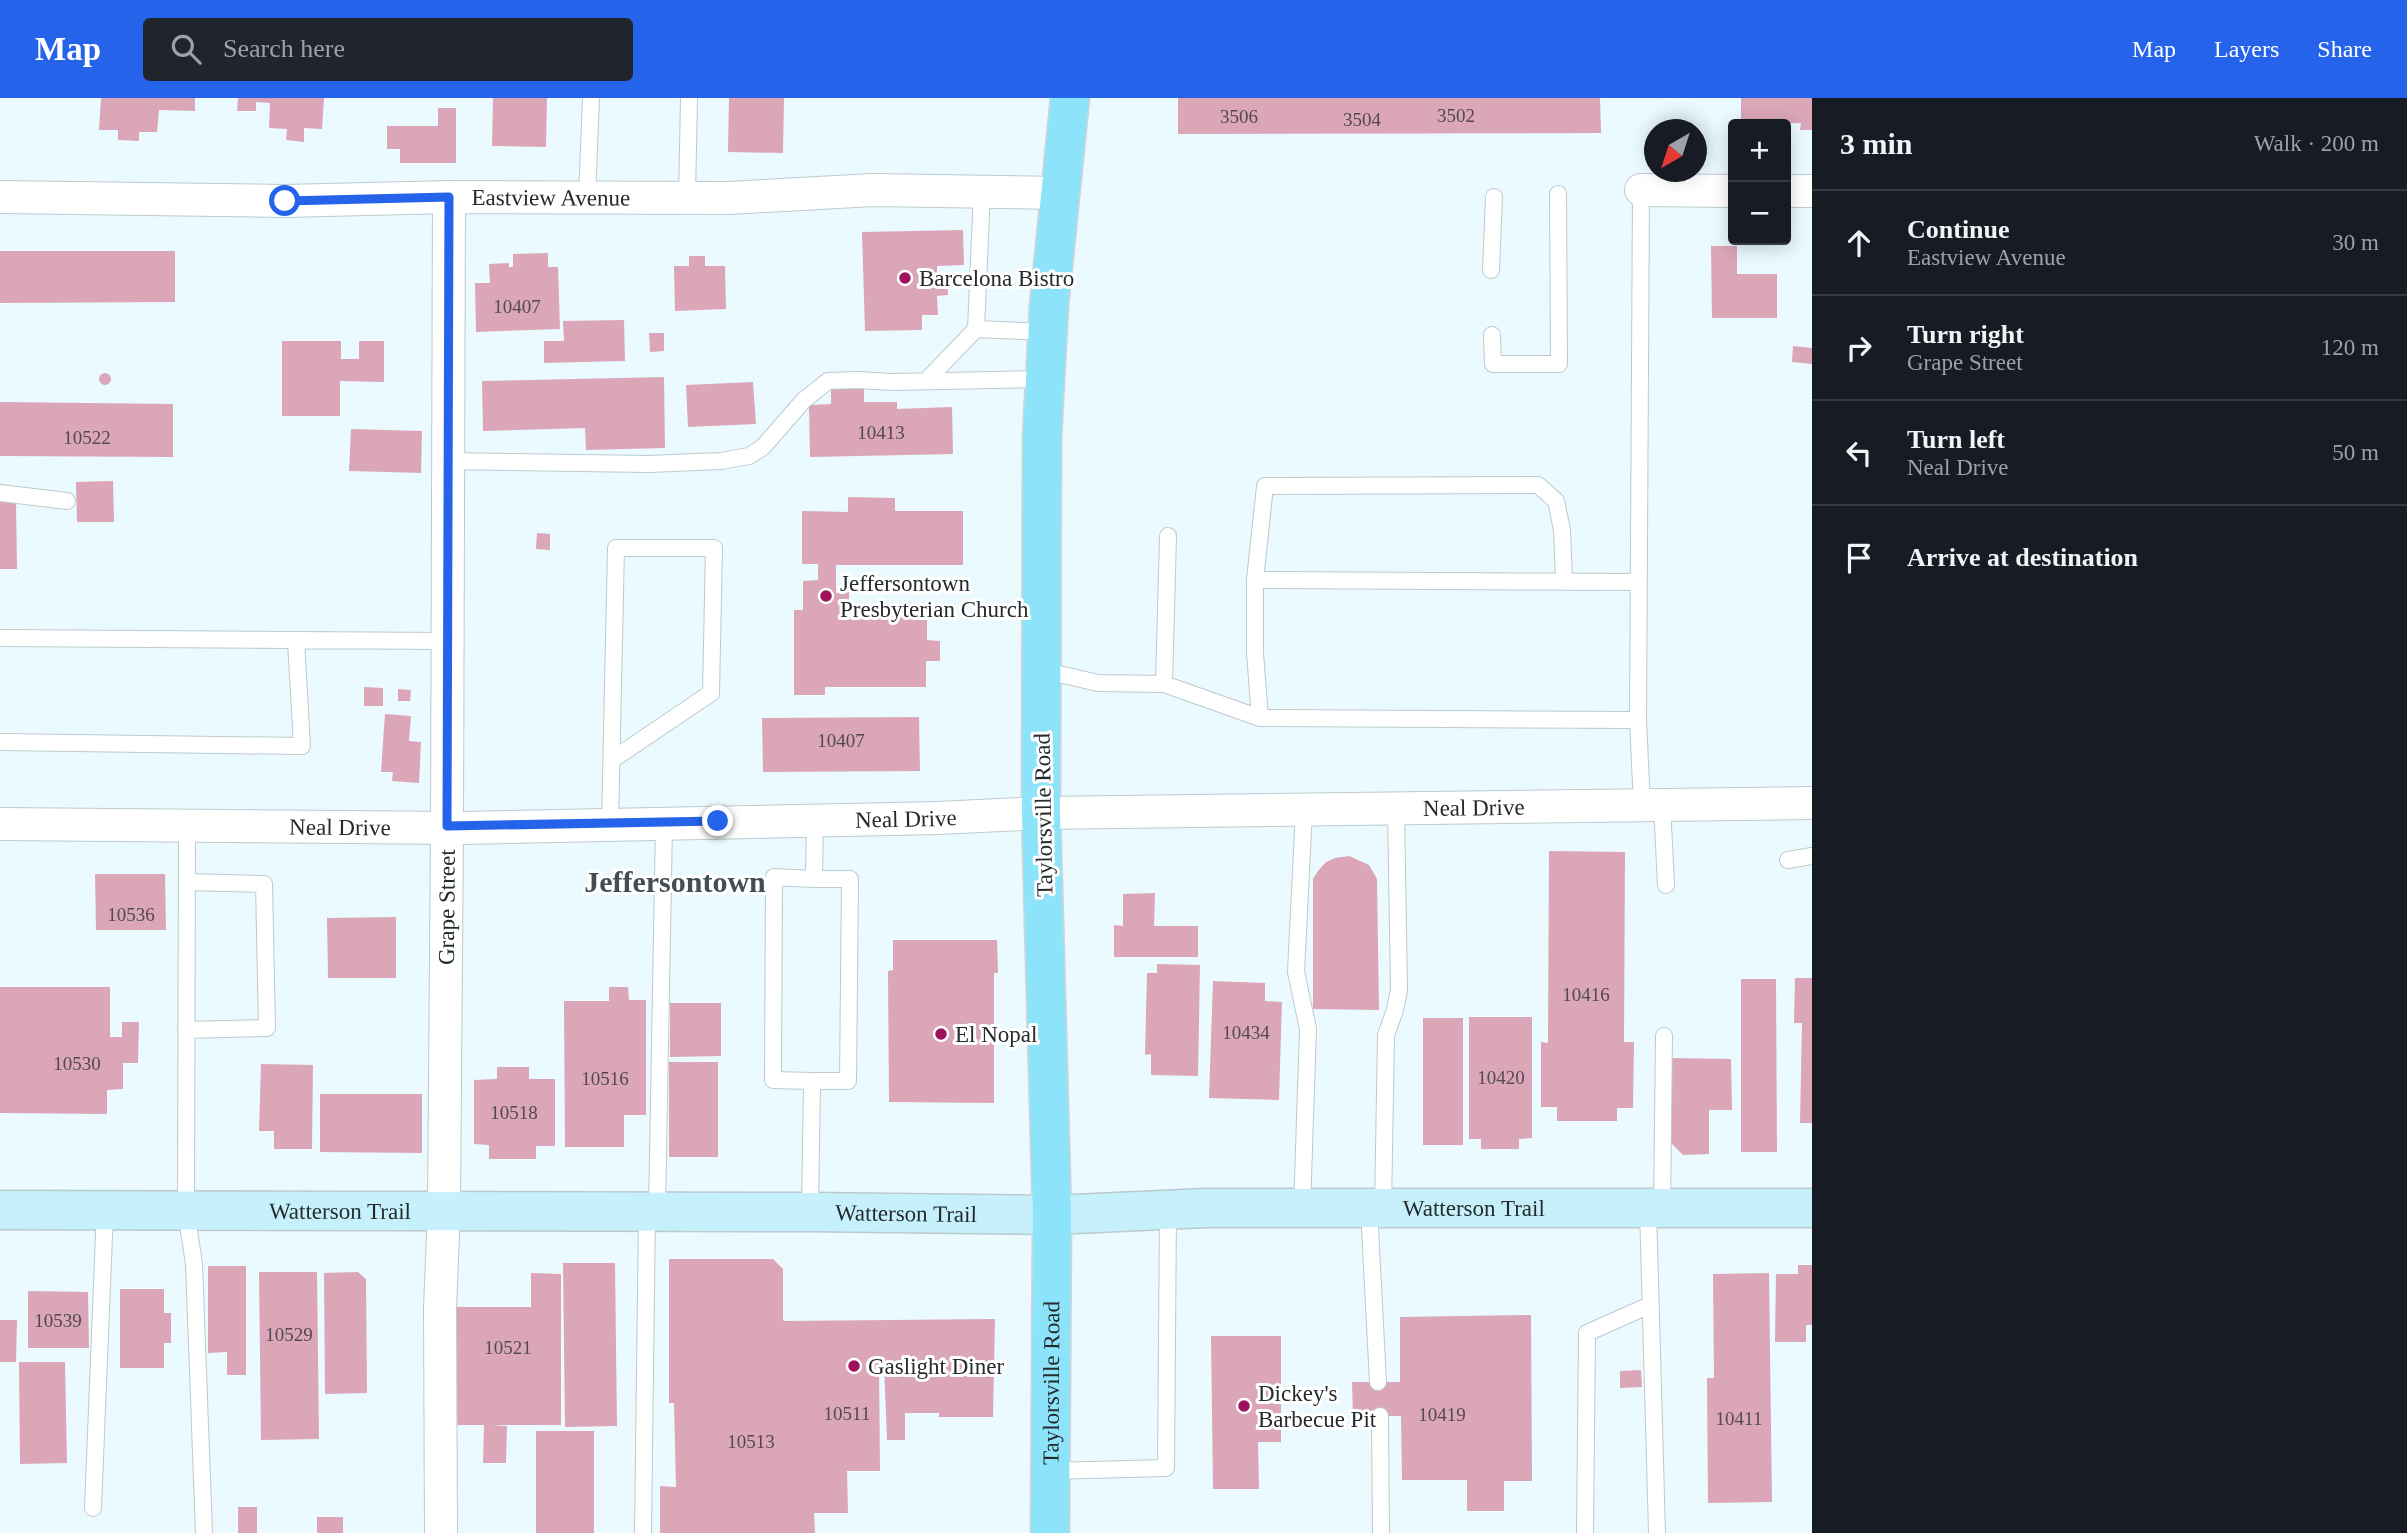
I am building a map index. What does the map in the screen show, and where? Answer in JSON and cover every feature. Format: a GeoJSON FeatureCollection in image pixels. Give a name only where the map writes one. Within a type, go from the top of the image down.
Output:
{"type":"FeatureCollection","features":[{"type":"Feature","properties":{"kind":"main road","name":"Taylorsville Road"},"geometry":{"type":"LineString","coordinates":[[1050,1533],[1052,1215],[1041,813],[1042,436],[1047,332],[1070,98]]}},
{"type":"Feature","properties":{"kind":"main road","name":"Watterson Trail"},"geometry":{"type":"LineString","coordinates":[[0,1210],[1052,1215],[1302,1208],[1812,1208]]}},
{"type":"Feature","properties":{"kind":"street","name":"Eastview Avenue"},"geometry":{"type":"LineString","coordinates":[[0,197],[285,201],[449,197],[687,198],[873,190],[1061,193]]}},
{"type":"Feature","properties":{"kind":"street"},"geometry":{"type":"LineString","coordinates":[[1641,190],[1728,191]]}},
{"type":"Feature","properties":{"kind":"street"},"geometry":{"type":"LineString","coordinates":[[1791,191],[1812,191]]}},
{"type":"Feature","properties":{"kind":"street","name":"Grape Street"},"geometry":{"type":"LineString","coordinates":[[441,1533],[440,1308],[444,1211],[449,197]]}},
{"type":"Feature","properties":{"kind":"street","name":"Neal Drive"},"geometry":{"type":"LineString","coordinates":[[0,824],[447,826],[1041,813],[1812,803]]}},
{"type":"Feature","properties":{"kind":"lane"},"geometry":{"type":"LineString","coordinates":[[587,198],[591,98]]}},
{"type":"Feature","properties":{"kind":"lane"},"geometry":{"type":"LineString","coordinates":[[687,198],[689,98]]}},
{"type":"Feature","properties":{"kind":"lane"},"geometry":{"type":"LineString","coordinates":[[1641,190],[1637,720],[1666,885]]}},
{"type":"Feature","properties":{"kind":"lane"},"geometry":{"type":"LineString","coordinates":[[926,381],[976,328],[982,191]]}},
{"type":"Feature","properties":{"kind":"lane"},"geometry":{"type":"LineString","coordinates":[[1492,335],[1493,364],[1559,364],[1558,194]]}},
{"type":"Feature","properties":{"kind":"lane"},"geometry":{"type":"LineString","coordinates":[[1491,270],[1494,197]]}},
{"type":"Feature","properties":{"kind":"lane"},"geometry":{"type":"LineString","coordinates":[[976,328],[1047,332]]}},
{"type":"Feature","properties":{"kind":"lane"},"geometry":{"type":"LineString","coordinates":[[447,461],[609,464],[721,461],[749,456],[763,447],[804,400],[828,381],[1045,379]]}},
{"type":"Feature","properties":{"kind":"lane"},"geometry":{"type":"LineString","coordinates":[[1260,718],[1255,653],[1255,580],[1265,486],[1538,485],[1556,501],[1562,530],[1564,581]]}},
{"type":"Feature","properties":{"kind":"lane"},"geometry":{"type":"LineString","coordinates":[[0,493],[67,500]]}},
{"type":"Feature","properties":{"kind":"lane"},"geometry":{"type":"LineString","coordinates":[[1164,684],[1168,536]]}},
{"type":"Feature","properties":{"kind":"lane"},"geometry":{"type":"LineString","coordinates":[[610,824],[616,548],[714,548],[711,693],[612,760]]}},
{"type":"Feature","properties":{"kind":"lane"},"geometry":{"type":"LineString","coordinates":[[1255,580],[1637,582]]}},
{"type":"Feature","properties":{"kind":"lane"},"geometry":{"type":"LineString","coordinates":[[0,638],[447,642]]}},
{"type":"Feature","properties":{"kind":"lane"},"geometry":{"type":"LineString","coordinates":[[0,742],[302,746],[296,641]]}},
{"type":"Feature","properties":{"kind":"lane"},"geometry":{"type":"LineString","coordinates":[[1042,670],[1098,683],[1164,684],[1260,718],[1637,720]]}},
{"type":"Feature","properties":{"kind":"lane"},"geometry":{"type":"LineString","coordinates":[[1378,1381],[1376,1209],[1385,1035],[1395,1010],[1399,990],[1396,808]]}},
{"type":"Feature","properties":{"kind":"lane"},"geometry":{"type":"LineString","coordinates":[[1302,1208],[1308,1029],[1296,972],[1304,810]]}},
{"type":"Feature","properties":{"kind":"lane"},"geometry":{"type":"LineString","coordinates":[[814,879],[816,820]]}},
{"type":"Feature","properties":{"kind":"lane"},"geometry":{"type":"LineString","coordinates":[[643,1533],[664,822]]}},
{"type":"Feature","properties":{"kind":"lane"},"geometry":{"type":"LineString","coordinates":[[187,825],[186,1211],[194,1264],[204,1533]]}},
{"type":"Feature","properties":{"kind":"lane"},"geometry":{"type":"LineString","coordinates":[[1788,860],[1812,856]]}},
{"type":"Feature","properties":{"kind":"lane"},"geometry":{"type":"LineString","coordinates":[[774,877],[814,879],[850,879],[848,1082],[773,1080],[774,877]]}},
{"type":"Feature","properties":{"kind":"lane"},"geometry":{"type":"LineString","coordinates":[[186,1030],[267,1028],[264,884],[187,882]]}},
{"type":"Feature","properties":{"kind":"lane"},"geometry":{"type":"LineString","coordinates":[[1657,1533],[1650,1306],[1664,1036]]}},
{"type":"Feature","properties":{"kind":"lane"},"geometry":{"type":"LineString","coordinates":[[810,1212],[812,1081]]}},
{"type":"Feature","properties":{"kind":"lane"},"geometry":{"type":"LineString","coordinates":[[93,1508],[105,1210]]}},
{"type":"Feature","properties":{"kind":"lane"},"geometry":{"type":"LineString","coordinates":[[1050,1471],[1166,1468],[1168,1210]]}},
{"type":"Feature","properties":{"kind":"lane"},"geometry":{"type":"LineString","coordinates":[[1585,1533],[1587,1333],[1650,1306]]}},
{"type":"Feature","properties":{"kind":"lane"},"geometry":{"type":"LineString","coordinates":[[1380,1416],[1381,1533]]}},
{"type":"Feature","properties":{"kind":"building"},"geometry":{"type":"Polygon","coordinates":[[[101,98],[195,98],[195,111],[159,110],[157,132],[139,132],[139,141],[118,140],[118,130],[99,130],[101,98]]]}},
{"type":"Feature","properties":{"kind":"building"},"geometry":{"type":"Polygon","coordinates":[[[238,98],[324,98],[322,129],[304,128],[304,142],[286,140],[287,129],[269,128],[270,103],[256,102],[256,111],[237,111],[238,98]]]}},
{"type":"Feature","properties":{"kind":"building"},"geometry":{"type":"Polygon","coordinates":[[[493,98],[547,98],[546,147],[492,146],[493,98]]]}},
{"type":"Feature","properties":{"kind":"building"},"geometry":{"type":"Polygon","coordinates":[[[729,98],[784,98],[783,153],[728,152],[729,98]]]}},
{"type":"Feature","properties":{"kind":"building"},"geometry":{"type":"Polygon","coordinates":[[[1178,98],[1600,98],[1601,133],[1178,134],[1178,98]]]}},
{"type":"Feature","properties":{"kind":"building"},"geometry":{"type":"Polygon","coordinates":[[[1741,98],[1812,98],[1812,130],[1800,130],[1801,123],[1791,123],[1791,119],[1741,119],[1741,98]]]}},
{"type":"Feature","properties":{"kind":"building"},"geometry":{"type":"Polygon","coordinates":[[[438,108],[456,108],[456,163],[400,163],[400,149],[387,149],[387,126],[438,126],[438,108]]]}},
{"type":"Feature","properties":{"kind":"building"},"geometry":{"type":"Polygon","coordinates":[[[963,230],[964,265],[937,266],[937,280],[947,280],[948,295],[937,296],[938,315],[922,315],[922,330],[865,331],[862,232],[963,230]]]}},
{"type":"Feature","properties":{"kind":"building"},"geometry":{"type":"Polygon","coordinates":[[[1711,246],[1737,246],[1737,274],[1777,274],[1777,318],[1712,318],[1711,246]]]}},
{"type":"Feature","properties":{"kind":"building"},"geometry":{"type":"Polygon","coordinates":[[[0,251],[175,251],[175,302],[0,303],[0,251]]]}},
{"type":"Feature","properties":{"kind":"building"},"geometry":{"type":"Polygon","coordinates":[[[548,253],[548,267],[558,267],[560,329],[476,332],[475,283],[490,283],[489,264],[509,263],[509,267],[513,267],[513,254],[548,253]]]}},
{"type":"Feature","properties":{"kind":"building"},"geometry":{"type":"Polygon","coordinates":[[[689,256],[705,256],[705,266],[725,266],[726,309],[675,311],[674,266],[689,266],[689,256]]]}},
{"type":"Feature","properties":{"kind":"building"},"geometry":{"type":"Polygon","coordinates":[[[624,320],[625,361],[544,363],[544,341],[564,341],[563,321],[624,320]]]}},
{"type":"Feature","properties":{"kind":"building"},"geometry":{"type":"Polygon","coordinates":[[[649,333],[664,333],[664,351],[650,352],[649,333]]]}},
{"type":"Feature","properties":{"kind":"building"},"geometry":{"type":"Polygon","coordinates":[[[282,341],[341,341],[341,359],[359,359],[359,341],[384,341],[384,382],[340,381],[340,416],[282,416],[282,341]]]}},
{"type":"Feature","properties":{"kind":"building"},"geometry":{"type":"Polygon","coordinates":[[[1793,346],[1812,348],[1812,364],[1792,362],[1793,346]]]}},
{"type":"Feature","properties":{"kind":"building"},"geometry":{"type":"Polygon","coordinates":[[[105,373],[111,379],[105,385],[99,379],[105,373]]]}},
{"type":"Feature","properties":{"kind":"building"},"geometry":{"type":"Polygon","coordinates":[[[664,377],[665,448],[586,450],[585,428],[483,431],[482,381],[664,377]]]}},
{"type":"Feature","properties":{"kind":"building"},"geometry":{"type":"Polygon","coordinates":[[[753,382],[756,424],[688,427],[686,385],[753,382]]]}},
{"type":"Feature","properties":{"kind":"building"},"geometry":{"type":"Polygon","coordinates":[[[864,383],[864,402],[897,402],[897,409],[952,407],[953,454],[810,457],[809,405],[831,404],[831,384],[864,383]]]}},
{"type":"Feature","properties":{"kind":"building"},"geometry":{"type":"Polygon","coordinates":[[[0,402],[173,404],[173,457],[0,456],[0,402]]]}},
{"type":"Feature","properties":{"kind":"building"},"geometry":{"type":"Polygon","coordinates":[[[351,429],[422,431],[421,473],[349,471],[351,429]]]}},
{"type":"Feature","properties":{"kind":"building"},"geometry":{"type":"Polygon","coordinates":[[[113,481],[114,522],[77,522],[76,482],[113,481]]]}},
{"type":"Feature","properties":{"kind":"building","name":"Jeffersontown Presbyterian Church"},"geometry":{"type":"Polygon","coordinates":[[[848,497],[895,498],[895,511],[963,511],[963,565],[836,565],[836,593],[849,592],[849,617],[927,617],[927,640],[940,641],[940,661],[926,661],[926,687],[825,687],[825,695],[794,695],[794,610],[803,610],[803,581],[818,580],[818,564],[802,564],[802,511],[848,512],[848,497]]]}},
{"type":"Feature","properties":{"kind":"building"},"geometry":{"type":"Polygon","coordinates":[[[0,501],[16,501],[17,569],[0,569],[0,501]]]}},
{"type":"Feature","properties":{"kind":"building"},"geometry":{"type":"Polygon","coordinates":[[[537,533],[550,534],[550,550],[536,549],[537,533]]]}},
{"type":"Feature","properties":{"kind":"building"},"geometry":{"type":"Polygon","coordinates":[[[364,687],[383,688],[383,706],[364,706],[364,687]]]}},
{"type":"Feature","properties":{"kind":"building"},"geometry":{"type":"Polygon","coordinates":[[[398,689],[411,690],[410,701],[398,701],[398,689]]]}},
{"type":"Feature","properties":{"kind":"building"},"geometry":{"type":"Polygon","coordinates":[[[385,714],[411,716],[409,741],[421,742],[419,783],[392,781],[393,772],[381,772],[385,714]]]}},
{"type":"Feature","properties":{"kind":"building"},"geometry":{"type":"Polygon","coordinates":[[[919,717],[920,771],[763,772],[762,718],[919,717]]]}},
{"type":"Feature","properties":{"kind":"building"},"geometry":{"type":"Polygon","coordinates":[[[1549,851],[1625,852],[1624,1042],[1634,1042],[1633,1108],[1617,1108],[1617,1121],[1557,1121],[1557,1107],[1541,1107],[1541,1042],[1548,1043],[1549,851]]]}},
{"type":"Feature","properties":{"kind":"building"},"geometry":{"type":"Polygon","coordinates":[[[1349,856],[1369,865],[1377,879],[1379,1010],[1313,1009],[1313,879],[1326,862],[1349,856]]]}},
{"type":"Feature","properties":{"kind":"building"},"geometry":{"type":"Polygon","coordinates":[[[95,874],[165,874],[166,930],[96,930],[95,874]]]}},
{"type":"Feature","properties":{"kind":"building"},"geometry":{"type":"Polygon","coordinates":[[[1155,893],[1154,926],[1198,926],[1198,957],[1114,957],[1114,925],[1123,926],[1123,894],[1155,893]]]}},
{"type":"Feature","properties":{"kind":"building"},"geometry":{"type":"Polygon","coordinates":[[[396,917],[396,978],[328,978],[327,918],[396,917]]]}},
{"type":"Feature","properties":{"kind":"building","name":"El Nopal"},"geometry":{"type":"Polygon","coordinates":[[[893,940],[997,940],[998,973],[994,973],[994,1103],[889,1102],[888,971],[893,970],[893,940]]]}},
{"type":"Feature","properties":{"kind":"building"},"geometry":{"type":"Polygon","coordinates":[[[1157,964],[1200,965],[1198,1076],[1151,1075],[1151,1054],[1145,1055],[1147,973],[1157,973],[1157,964]]]}},
{"type":"Feature","properties":{"kind":"building"},"geometry":{"type":"Polygon","coordinates":[[[1795,978],[1812,978],[1812,1123],[1800,1123],[1802,1023],[1794,1023],[1795,978]]]}},
{"type":"Feature","properties":{"kind":"building"},"geometry":{"type":"Polygon","coordinates":[[[1741,979],[1776,979],[1777,1152],[1741,1152],[1741,979]]]}},
{"type":"Feature","properties":{"kind":"building"},"geometry":{"type":"Polygon","coordinates":[[[1213,981],[1265,983],[1265,1001],[1282,1002],[1279,1100],[1209,1098],[1213,981]]]}},
{"type":"Feature","properties":{"kind":"building"},"geometry":{"type":"Polygon","coordinates":[[[0,987],[110,987],[110,1037],[122,1037],[122,1022],[139,1022],[138,1063],[123,1063],[123,1089],[107,1090],[107,1114],[0,1113],[0,987]]]}},
{"type":"Feature","properties":{"kind":"building"},"geometry":{"type":"Polygon","coordinates":[[[609,987],[628,987],[629,1000],[646,1000],[646,1115],[624,1115],[624,1147],[565,1147],[564,1001],[609,1001],[609,987]]]}},
{"type":"Feature","properties":{"kind":"building"},"geometry":{"type":"Polygon","coordinates":[[[670,1003],[721,1003],[721,1056],[670,1057],[670,1003]]]}},
{"type":"Feature","properties":{"kind":"building"},"geometry":{"type":"Polygon","coordinates":[[[1469,1017],[1532,1017],[1532,1138],[1519,1139],[1519,1149],[1481,1149],[1481,1139],[1469,1139],[1469,1017]]]}},
{"type":"Feature","properties":{"kind":"building"},"geometry":{"type":"Polygon","coordinates":[[[1423,1018],[1463,1018],[1463,1145],[1423,1145],[1423,1018]]]}},
{"type":"Feature","properties":{"kind":"building"},"geometry":{"type":"Polygon","coordinates":[[[1671,1058],[1731,1059],[1732,1110],[1709,1110],[1709,1154],[1683,1155],[1670,1142],[1671,1058]]]}},
{"type":"Feature","properties":{"kind":"building"},"geometry":{"type":"Polygon","coordinates":[[[669,1062],[718,1062],[718,1157],[669,1157],[669,1062]]]}},
{"type":"Feature","properties":{"kind":"building"},"geometry":{"type":"Polygon","coordinates":[[[261,1064],[313,1065],[312,1149],[274,1149],[274,1131],[259,1131],[261,1064]]]}},
{"type":"Feature","properties":{"kind":"building"},"geometry":{"type":"Polygon","coordinates":[[[497,1067],[529,1067],[529,1079],[555,1079],[555,1146],[536,1146],[536,1159],[489,1159],[489,1145],[474,1144],[474,1080],[497,1079],[497,1067]]]}},
{"type":"Feature","properties":{"kind":"building"},"geometry":{"type":"Polygon","coordinates":[[[320,1094],[422,1094],[422,1153],[320,1152],[320,1094]]]}},
{"type":"Feature","properties":{"kind":"building"},"geometry":{"type":"Polygon","coordinates":[[[669,1259],[773,1259],[783,1269],[785,1321],[995,1319],[993,1417],[939,1417],[939,1413],[905,1413],[905,1440],[887,1440],[884,1365],[879,1365],[880,1471],[847,1471],[848,1513],[814,1513],[815,1533],[660,1533],[660,1486],[676,1487],[674,1403],[669,1403],[669,1259]]]}},
{"type":"Feature","properties":{"kind":"building"},"geometry":{"type":"Polygon","coordinates":[[[563,1263],[615,1263],[617,1426],[565,1427],[563,1263]]]}},
{"type":"Feature","properties":{"kind":"building"},"geometry":{"type":"Polygon","coordinates":[[[1798,1265],[1812,1265],[1812,1325],[1806,1325],[1806,1342],[1775,1342],[1776,1274],[1798,1274],[1798,1265]]]}},
{"type":"Feature","properties":{"kind":"building"},"geometry":{"type":"Polygon","coordinates":[[[208,1266],[246,1266],[246,1375],[227,1375],[227,1352],[208,1353],[208,1266]]]}},
{"type":"Feature","properties":{"kind":"building"},"geometry":{"type":"Polygon","coordinates":[[[259,1272],[317,1272],[319,1439],[261,1440],[259,1272]]]}},
{"type":"Feature","properties":{"kind":"building"},"geometry":{"type":"Polygon","coordinates":[[[358,1272],[366,1279],[367,1393],[325,1394],[324,1273],[358,1272]]]}},
{"type":"Feature","properties":{"kind":"building"},"geometry":{"type":"Polygon","coordinates":[[[531,1273],[561,1274],[561,1425],[491,1425],[507,1426],[506,1463],[483,1463],[484,1425],[456,1425],[456,1307],[531,1307],[531,1273]]]}},
{"type":"Feature","properties":{"kind":"building"},"geometry":{"type":"Polygon","coordinates":[[[1769,1273],[1772,1502],[1708,1503],[1707,1378],[1714,1378],[1713,1274],[1769,1273]]]}},
{"type":"Feature","properties":{"kind":"building"},"geometry":{"type":"Polygon","coordinates":[[[120,1289],[164,1289],[164,1313],[171,1313],[171,1343],[164,1343],[164,1368],[120,1368],[120,1289]]]}},
{"type":"Feature","properties":{"kind":"building"},"geometry":{"type":"Polygon","coordinates":[[[28,1291],[88,1292],[89,1348],[28,1348],[28,1291]]]}},
{"type":"Feature","properties":{"kind":"building"},"geometry":{"type":"Polygon","coordinates":[[[1531,1315],[1532,1481],[1504,1481],[1504,1511],[1467,1511],[1467,1480],[1402,1480],[1401,1416],[1353,1416],[1352,1382],[1400,1382],[1400,1317],[1531,1315]]]}},
{"type":"Feature","properties":{"kind":"building"},"geometry":{"type":"Polygon","coordinates":[[[0,1320],[17,1320],[16,1362],[0,1362],[0,1320]]]}},
{"type":"Feature","properties":{"kind":"building"},"geometry":{"type":"Polygon","coordinates":[[[1211,1336],[1281,1336],[1281,1442],[1258,1442],[1259,1489],[1213,1489],[1211,1336]]]}},
{"type":"Feature","properties":{"kind":"building"},"geometry":{"type":"Polygon","coordinates":[[[19,1362],[65,1362],[67,1463],[20,1464],[19,1362]]]}},
{"type":"Feature","properties":{"kind":"building"},"geometry":{"type":"Polygon","coordinates":[[[1641,1370],[1642,1387],[1620,1388],[1620,1371],[1641,1370]]]}},
{"type":"Feature","properties":{"kind":"building"},"geometry":{"type":"Polygon","coordinates":[[[536,1431],[594,1431],[594,1533],[536,1533],[536,1431]]]}},
{"type":"Feature","properties":{"kind":"building"},"geometry":{"type":"Polygon","coordinates":[[[238,1507],[257,1507],[257,1533],[238,1533],[238,1507]]]}},
{"type":"Feature","properties":{"kind":"building"},"geometry":{"type":"Polygon","coordinates":[[[317,1517],[343,1517],[343,1533],[317,1533],[317,1517]]]}},
{"type":"Feature","properties":{"kind":"place","name":"Barcelona Bistro"},"geometry":{"type":"Point","coordinates":[905,278]}},
{"type":"Feature","properties":{"kind":"place","name":"Jeffersontown Presbyterian Church"},"geometry":{"type":"Point","coordinates":[826,596]}},
{"type":"Feature","properties":{"kind":"place","name":"El Nopal"},"geometry":{"type":"Point","coordinates":[941,1034]}},
{"type":"Feature","properties":{"kind":"place","name":"Gaslight Diner"},"geometry":{"type":"Point","coordinates":[854,1366]}},
{"type":"Feature","properties":{"kind":"place","name":"Dickey's Barbecue Pit"},"geometry":{"type":"Point","coordinates":[1244,1406]}},
{"type":"Feature","properties":{"kind":"district","name":"Jeffersontown"},"geometry":{"type":"Point","coordinates":[675,882]}},
{"type":"Feature","properties":{"kind":"route"},"geometry":{"type":"LineString","coordinates":[[285,201],[449,197],[447,826],[460,828],[718,821]]}}]}
